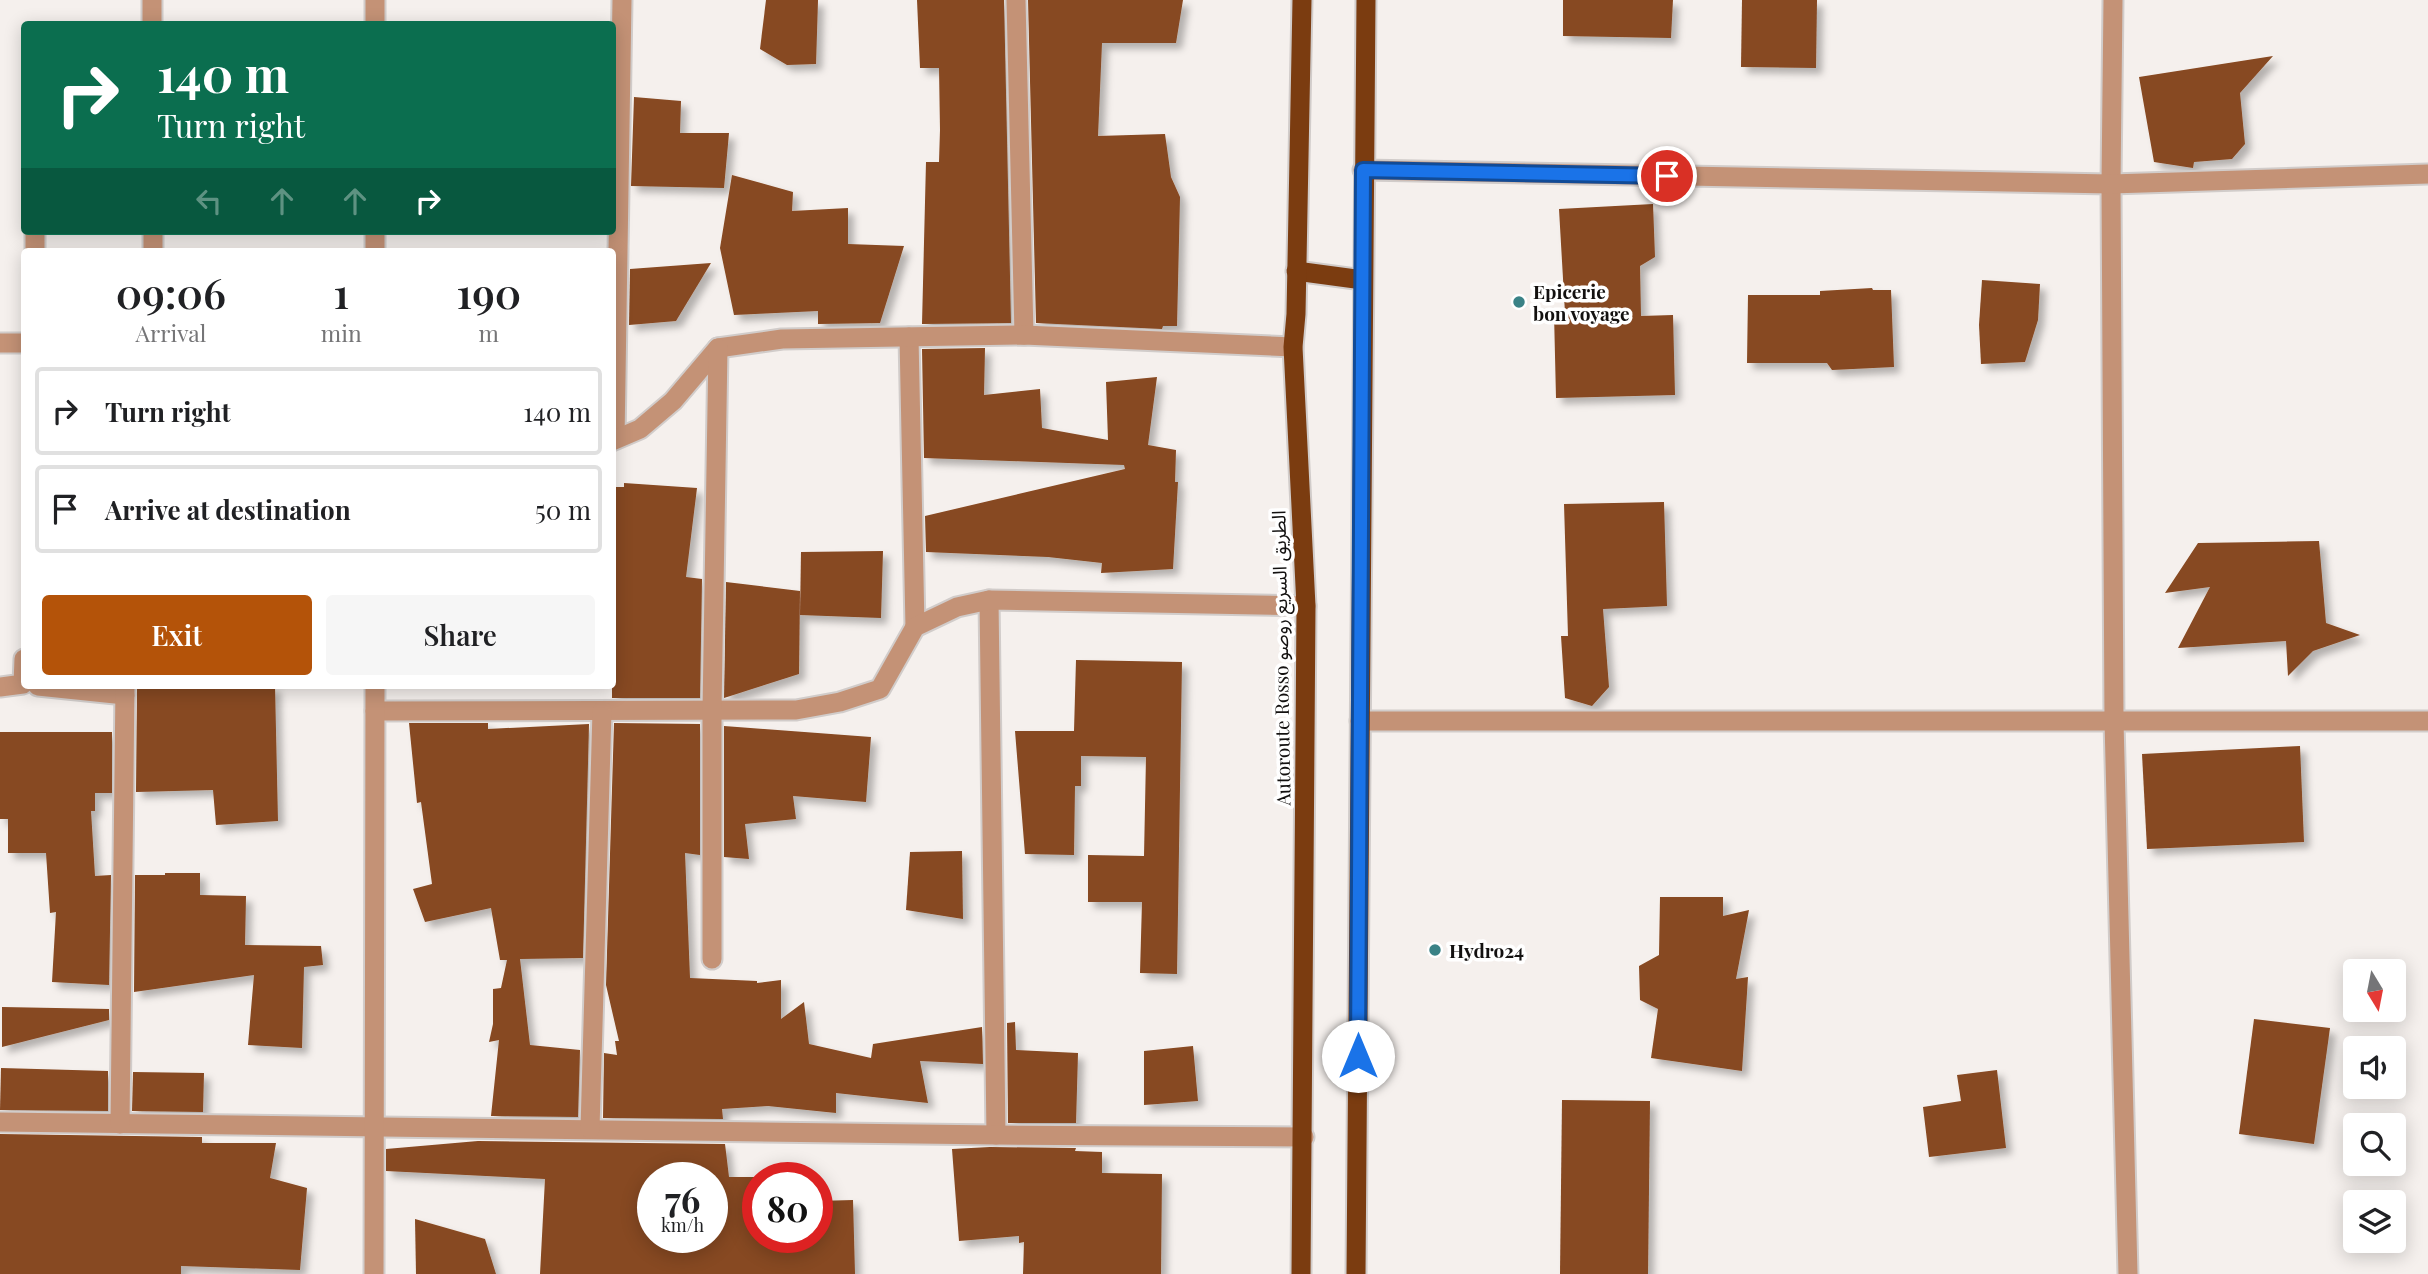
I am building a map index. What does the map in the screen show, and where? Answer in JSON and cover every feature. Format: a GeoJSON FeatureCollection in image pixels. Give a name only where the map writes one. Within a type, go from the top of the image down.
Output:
{"type":"FeatureCollection","features":[{"type":"Feature","properties":{"kind":"highway","name":"Autoroute Rosso الطريق السريع روصو"},"geometry":{"type":"LineString","coordinates":[[1301,1274],[1306,606],[1293,347],[1302,0]]}},
{"type":"Feature","properties":{"kind":"highway"},"geometry":{"type":"LineString","coordinates":[[1356,1274],[1366,0]]}},
{"type":"Feature","properties":{"kind":"highway"},"geometry":{"type":"LineString","coordinates":[[1296,271],[1363,280]]}},
{"type":"Feature","properties":{"kind":"street"},"geometry":{"type":"LineString","coordinates":[[152,0],[152,21]]}},
{"type":"Feature","properties":{"kind":"street"},"geometry":{"type":"LineString","coordinates":[[375,0],[375,21]]}},
{"type":"Feature","properties":{"kind":"street"},"geometry":{"type":"LineString","coordinates":[[616,330],[622,0]]}},
{"type":"Feature","properties":{"kind":"street"},"geometry":{"type":"LineString","coordinates":[[1016,0],[1024,335]]}},
{"type":"Feature","properties":{"kind":"street"},"geometry":{"type":"LineString","coordinates":[[2113,0],[2111,184],[2114,721],[2129,1274]]}},
{"type":"Feature","properties":{"kind":"street"},"geometry":{"type":"LineString","coordinates":[[1363,170],[2111,184],[2428,174]]}},
{"type":"Feature","properties":{"kind":"street"},"geometry":{"type":"LineString","coordinates":[[616,439],[640,429],[673,401],[718,348],[782,339],[1024,335],[1293,347]]}},
{"type":"Feature","properties":{"kind":"street"},"geometry":{"type":"LineString","coordinates":[[375,710],[796,710],[840,702],[880,689],[915,627],[909,337]]}},
{"type":"Feature","properties":{"kind":"street"},"geometry":{"type":"LineString","coordinates":[[0,343],[21,343]]}},
{"type":"Feature","properties":{"kind":"street"},"geometry":{"type":"LineString","coordinates":[[712,959],[712,710],[718,348]]}},
{"type":"Feature","properties":{"kind":"street"},"geometry":{"type":"LineString","coordinates":[[915,627],[957,607],[989,600],[1306,606]]}},
{"type":"Feature","properties":{"kind":"street"},"geometry":{"type":"LineString","coordinates":[[989,600],[996,1135]]}},
{"type":"Feature","properties":{"kind":"street"},"geometry":{"type":"LineString","coordinates":[[0,687],[21,686]]}},
{"type":"Feature","properties":{"kind":"street"},"geometry":{"type":"LineString","coordinates":[[106,689],[125,690],[120,1124]]}},
{"type":"Feature","properties":{"kind":"street"},"geometry":{"type":"LineString","coordinates":[[374,1274],[375,689]]}},
{"type":"Feature","properties":{"kind":"street"},"geometry":{"type":"LineString","coordinates":[[590,1129],[602,711]]}},
{"type":"Feature","properties":{"kind":"street"},"geometry":{"type":"LineString","coordinates":[[1360,721],[2428,721]]}},
{"type":"Feature","properties":{"kind":"street"},"geometry":{"type":"LineString","coordinates":[[0,1122],[1304,1137]]}},
{"type":"Feature","properties":{"kind":"building"},"geometry":{"type":"Polygon","coordinates":[[[766,0],[818,0],[816,64],[787,65],[760,49],[766,0]]]}},
{"type":"Feature","properties":{"kind":"building"},"geometry":{"type":"Polygon","coordinates":[[[917,0],[1004,0],[1011,323],[922,324],[926,162],[939,162],[940,130],[939,68],[920,68],[917,0]]]}},
{"type":"Feature","properties":{"kind":"building"},"geometry":{"type":"Polygon","coordinates":[[[1028,0],[1183,0],[1176,43],[1102,43],[1098,136],[1165,134],[1171,177],[1180,197],[1177,326],[1163,326],[1162,329],[1036,323],[1028,0]]]}},
{"type":"Feature","properties":{"kind":"building"},"geometry":{"type":"Polygon","coordinates":[[[1563,0],[1673,0],[1671,38],[1563,36],[1563,0]]]}},
{"type":"Feature","properties":{"kind":"building"},"geometry":{"type":"Polygon","coordinates":[[[1742,0],[1817,0],[1816,68],[1741,67],[1742,0]]]}},
{"type":"Feature","properties":{"kind":"building"},"geometry":{"type":"Polygon","coordinates":[[[2273,56],[2240,93],[2245,144],[2232,159],[2194,162],[2193,168],[2154,162],[2139,77],[2273,56]]]}},
{"type":"Feature","properties":{"kind":"building"},"geometry":{"type":"Polygon","coordinates":[[[634,97],[681,101],[680,133],[729,133],[724,188],[631,186],[634,97]]]}},
{"type":"Feature","properties":{"kind":"building"},"geometry":{"type":"Polygon","coordinates":[[[732,175],[793,192],[792,211],[848,208],[848,244],[904,246],[880,323],[818,324],[818,311],[734,315],[720,248],[732,175]]]}},
{"type":"Feature","properties":{"kind":"building"},"geometry":{"type":"Polygon","coordinates":[[[1653,204],[1655,257],[1640,266],[1641,316],[1673,315],[1675,395],[1556,398],[1554,313],[1565,313],[1559,209],[1653,204]]]}},
{"type":"Feature","properties":{"kind":"building"},"geometry":{"type":"Polygon","coordinates":[[[711,263],[676,321],[629,325],[630,269],[711,263]]]}},
{"type":"Feature","properties":{"kind":"building"},"geometry":{"type":"Polygon","coordinates":[[[1982,280],[2040,284],[2038,320],[2025,362],[1981,364],[1979,325],[1982,280]]]}},
{"type":"Feature","properties":{"kind":"building"},"geometry":{"type":"Polygon","coordinates":[[[1872,288],[1891,290],[1894,367],[1832,370],[1827,363],[1747,363],[1748,295],[1820,295],[1820,291],[1872,288]]]}},
{"type":"Feature","properties":{"kind":"building"},"geometry":{"type":"Polygon","coordinates":[[[985,348],[984,395],[1040,389],[1042,428],[1108,440],[1106,382],[1157,377],[1148,445],[1176,450],[1175,482],[1178,482],[1173,569],[1101,573],[1102,563],[1048,557],[926,552],[925,516],[1125,469],[1124,465],[924,458],[922,349],[985,348]]]}},
{"type":"Feature","properties":{"kind":"building"},"geometry":{"type":"Polygon","coordinates":[[[624,483],[697,488],[686,577],[702,579],[700,698],[612,698],[612,689],[616,689],[616,487],[624,487],[624,483]]]}},
{"type":"Feature","properties":{"kind":"building"},"geometry":{"type":"Polygon","coordinates":[[[1664,502],[1667,606],[1603,609],[1609,687],[1592,706],[1565,698],[1561,636],[1568,636],[1564,504],[1664,502]]]}},
{"type":"Feature","properties":{"kind":"building"},"geometry":{"type":"Polygon","coordinates":[[[2319,541],[2326,623],[2360,635],[2313,651],[2288,676],[2286,641],[2178,648],[2210,587],[2165,593],[2198,543],[2319,541]]]}},
{"type":"Feature","properties":{"kind":"building"},"geometry":{"type":"Polygon","coordinates":[[[883,551],[881,618],[800,615],[801,552],[883,551]]]}},
{"type":"Feature","properties":{"kind":"building"},"geometry":{"type":"Polygon","coordinates":[[[726,582],[800,591],[799,674],[724,698],[726,582]]]}},
{"type":"Feature","properties":{"kind":"building"},"geometry":{"type":"Polygon","coordinates":[[[1076,660],[1182,662],[1177,974],[1140,973],[1142,902],[1088,902],[1088,855],[1144,856],[1146,757],[1081,756],[1081,786],[1075,786],[1074,855],[1025,854],[1015,731],[1074,731],[1076,660]]]}},
{"type":"Feature","properties":{"kind":"building"},"geometry":{"type":"Polygon","coordinates":[[[137,689],[275,689],[278,821],[216,825],[213,790],[136,792],[137,689]]]}},
{"type":"Feature","properties":{"kind":"building"},"geometry":{"type":"Polygon","coordinates":[[[409,723],[488,723],[488,729],[589,724],[583,958],[520,959],[530,1045],[580,1050],[578,1117],[491,1116],[499,1040],[489,1042],[493,1024],[493,989],[501,988],[507,960],[500,960],[491,908],[425,922],[413,889],[432,884],[421,802],[417,803],[409,723]]]}},
{"type":"Feature","properties":{"kind":"building"},"geometry":{"type":"Polygon","coordinates":[[[614,723],[700,724],[700,855],[685,853],[690,978],[757,983],[781,980],[781,1019],[804,1002],[809,1044],[871,1058],[873,1044],[982,1027],[983,1064],[920,1061],[928,1103],[836,1093],[836,1113],[768,1106],[722,1109],[723,1119],[603,1118],[604,1053],[617,1055],[615,1041],[619,1041],[606,985],[614,723]]]}},
{"type":"Feature","properties":{"kind":"building"},"geometry":{"type":"Polygon","coordinates":[[[724,726],[871,737],[866,802],[793,796],[796,819],[745,824],[749,859],[724,857],[724,726]]]}},
{"type":"Feature","properties":{"kind":"building"},"geometry":{"type":"Polygon","coordinates":[[[0,732],[112,732],[112,793],[95,793],[95,811],[91,811],[95,876],[111,875],[109,985],[52,982],[56,912],[50,913],[46,853],[8,853],[8,819],[0,819],[0,732]]]}},
{"type":"Feature","properties":{"kind":"building"},"geometry":{"type":"Polygon","coordinates":[[[2300,746],[2304,842],[2147,849],[2142,754],[2300,746]]]}},
{"type":"Feature","properties":{"kind":"building"},"geometry":{"type":"Polygon","coordinates":[[[962,851],[963,919],[906,910],[910,852],[962,851]]]}},
{"type":"Feature","properties":{"kind":"building"},"geometry":{"type":"Polygon","coordinates":[[[200,873],[200,895],[246,896],[245,945],[321,946],[323,965],[304,967],[302,1048],[248,1045],[254,975],[134,992],[135,875],[200,873]]]}},
{"type":"Feature","properties":{"kind":"building"},"geometry":{"type":"Polygon","coordinates":[[[1660,897],[1723,897],[1723,916],[1749,910],[1736,979],[1748,977],[1742,1071],[1651,1058],[1658,1009],[1640,1000],[1639,966],[1659,955],[1660,897]]]}},
{"type":"Feature","properties":{"kind":"building"},"geometry":{"type":"Polygon","coordinates":[[[2,1007],[109,1009],[109,1020],[2,1047],[2,1007]]]}},
{"type":"Feature","properties":{"kind":"building"},"geometry":{"type":"Polygon","coordinates":[[[2254,1019],[2330,1028],[2314,1144],[2239,1134],[2254,1019]]]}},
{"type":"Feature","properties":{"kind":"building"},"geometry":{"type":"Polygon","coordinates":[[[1015,1022],[1016,1050],[1078,1053],[1076,1123],[1008,1123],[1007,1023],[1015,1022]]]}},
{"type":"Feature","properties":{"kind":"building"},"geometry":{"type":"Polygon","coordinates":[[[1193,1046],[1198,1101],[1144,1105],[1144,1051],[1193,1046]]]}},
{"type":"Feature","properties":{"kind":"building"},"geometry":{"type":"Polygon","coordinates":[[[1,1068],[108,1071],[108,1111],[0,1110],[1,1068]]]}},
{"type":"Feature","properties":{"kind":"building"},"geometry":{"type":"Polygon","coordinates":[[[1997,1070],[2006,1148],[1929,1157],[1923,1107],[1961,1101],[1957,1075],[1997,1070]]]}},
{"type":"Feature","properties":{"kind":"building"},"geometry":{"type":"Polygon","coordinates":[[[133,1072],[204,1073],[203,1112],[132,1111],[133,1072]]]}},
{"type":"Feature","properties":{"kind":"building"},"geometry":{"type":"Polygon","coordinates":[[[1562,1100],[1650,1101],[1648,1274],[1560,1274],[1562,1100]]]}},
{"type":"Feature","properties":{"kind":"building"},"geometry":{"type":"Polygon","coordinates":[[[0,1134],[202,1137],[202,1143],[276,1143],[270,1178],[307,1188],[300,1270],[181,1266],[181,1274],[0,1274],[0,1134]]]}},
{"type":"Feature","properties":{"kind":"building"},"geometry":{"type":"Polygon","coordinates":[[[478,1141],[725,1144],[727,1162],[637,1162],[637,1253],[728,1253],[728,1169],[729,1177],[742,1177],[742,1253],[833,1253],[833,1201],[853,1200],[855,1274],[540,1274],[545,1179],[386,1171],[386,1149],[478,1141]]]}},
{"type":"Feature","properties":{"kind":"building"},"geometry":{"type":"Polygon","coordinates":[[[1076,1148],[1075,1151],[1102,1152],[1102,1173],[1162,1174],[1161,1274],[1023,1274],[1024,1242],[1019,1243],[1019,1236],[959,1241],[952,1149],[1076,1148]]]}},
{"type":"Feature","properties":{"kind":"building"},"geometry":{"type":"Polygon","coordinates":[[[415,1219],[485,1239],[496,1274],[416,1274],[415,1219]]]}},
{"type":"Feature","properties":{"kind":"place","name":"Epicerie bon voyage"},"geometry":{"type":"Point","coordinates":[1519,302]}},
{"type":"Feature","properties":{"kind":"place","name":"Hydro24"},"geometry":{"type":"Point","coordinates":[1435,950]}},
{"type":"Feature","properties":{"kind":"route"},"geometry":{"type":"LineString","coordinates":[[1358,1056],[1363,170],[1667,176]]}}]}
